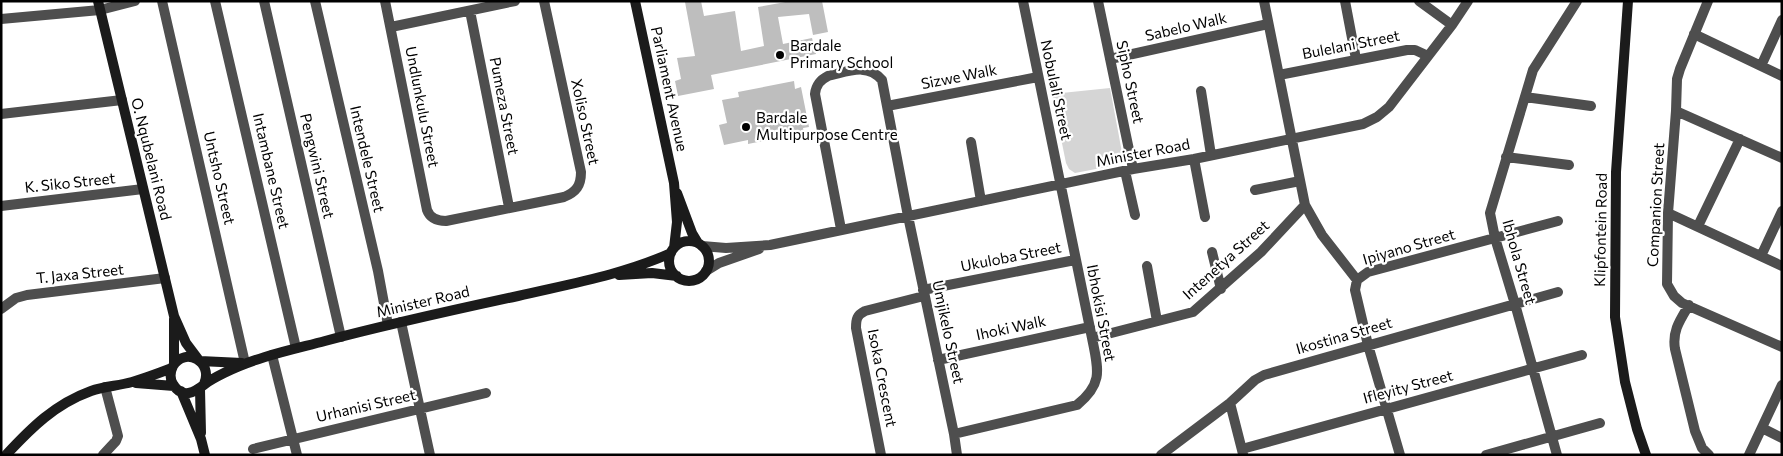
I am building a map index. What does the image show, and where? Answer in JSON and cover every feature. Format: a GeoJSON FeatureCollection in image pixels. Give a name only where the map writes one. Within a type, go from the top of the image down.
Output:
{"type":"FeatureCollection","features":[{"type":"Feature","properties":{"kind":"street"},"geometry":{"type":"LineString","coordinates":[[1,19],[135,1]]}},
{"type":"Feature","properties":{"kind":"street","name":"Untsho Street"},"geometry":{"type":"LineString","coordinates":[[162,1],[245,362]]}},
{"type":"Feature","properties":{"kind":"street","name":"Intambane Street"},"geometry":{"type":"LineString","coordinates":[[215,1],[296,348]]}},
{"type":"Feature","properties":{"kind":"street","name":"Pengwini Street"},"geometry":{"type":"LineString","coordinates":[[264,1],[341,337]]}},
{"type":"Feature","properties":{"kind":"street","name":"Intendele Street"},"geometry":{"type":"LineString","coordinates":[[315,1],[378,271],[388,325]]}},
{"type":"Feature","properties":{"kind":"street","name":"Undlunkulu Street"},"geometry":{"type":"LineString","coordinates":[[385,1],[426,210],[431,217]]}},
{"type":"Feature","properties":{"kind":"street"},"geometry":{"type":"LineString","coordinates":[[391,27],[515,1]]}},
{"type":"Feature","properties":{"kind":"street","name":"Xoliso Street"},"geometry":{"type":"LineString","coordinates":[[431,217],[435,220],[446,221],[564,197],[578,188],[581,172],[544,1]]}},
{"type":"Feature","properties":{"kind":"street","name":"Parliament Avenue"},"geometry":{"type":"LineString","coordinates":[[635,1],[674,183],[677,222],[672,250]]}},
{"type":"Feature","properties":{"kind":"street","name":"Nobulali Street"},"geometry":{"type":"LineString","coordinates":[[1023,1],[1060,184]]}},
{"type":"Feature","properties":{"kind":"street","name":"Sipho Street"},"geometry":{"type":"LineString","coordinates":[[1098,1],[1110,59],[1135,215]]}},
{"type":"Feature","properties":{"kind":"street"},"geometry":{"type":"LineString","coordinates":[[1264,1],[1305,205],[1322,235],[1357,280]]}},
{"type":"Feature","properties":{"kind":"street"},"geometry":{"type":"LineString","coordinates":[[1345,1],[1356,59]]}},
{"type":"Feature","properties":{"kind":"street"},"geometry":{"type":"LineString","coordinates":[[1419,1],[1452,25]]}},
{"type":"Feature","properties":{"kind":"street","name":"Minister Road"},"geometry":{"type":"LineString","coordinates":[[706,271],[719,263],[770,245],[1060,184],[1194,159],[1363,124],[1377,117],[1388,107],[1452,25],[1468,1]]}},
{"type":"Feature","properties":{"kind":"street","name":"Ibhola Street"},"geometry":{"type":"LineString","coordinates":[[1557,455],[1495,238],[1491,210],[1536,63],[1577,1]]}},
{"type":"Feature","properties":{"kind":"street","name":"Klipfontein Road"},"geometry":{"type":"LineString","coordinates":[[1628,1],[1616,172],[1615,316],[1625,382],[1646,455]]}},
{"type":"Feature","properties":{"kind":"street","name":"Companion Street"},"geometry":{"type":"LineString","coordinates":[[1708,1],[1678,74],[1668,213],[1667,284],[1674,296],[1689,305],[1782,347]]}},
{"type":"Feature","properties":{"kind":"street","name":"O. Nqubelani Road"},"geometry":{"type":"LineString","coordinates":[[99,5],[174,316],[186,343],[199,360]]}},
{"type":"Feature","properties":{"kind":"street","name":"Pumeza Street"},"geometry":{"type":"LineString","coordinates":[[470,11],[509,207]]}},
{"type":"Feature","properties":{"kind":"street"},"geometry":{"type":"LineString","coordinates":[[1761,66],[1782,20]]}},
{"type":"Feature","properties":{"kind":"street","name":"Sabelo Walk"},"geometry":{"type":"LineString","coordinates":[[1110,59],[1268,24]]}},
{"type":"Feature","properties":{"kind":"street"},"geometry":{"type":"LineString","coordinates":[[1694,34],[1782,76]]}},
{"type":"Feature","properties":{"kind":"street","name":"Bulelani Street"},"geometry":{"type":"LineString","coordinates":[[1279,75],[1411,50],[1416,50],[1428,56]]}},
{"type":"Feature","properties":{"kind":"street","name":"Umjikelo Street"},"geometry":{"type":"LineString","coordinates":[[841,230],[815,94],[818,83],[828,76],[864,69],[874,72],[882,80],[957,455]]}},
{"type":"Feature","properties":{"kind":"street","name":"Sizwe Walk"},"geometry":{"type":"LineString","coordinates":[[887,106],[1038,77]]}},
{"type":"Feature","properties":{"kind":"street"},"geometry":{"type":"LineString","coordinates":[[1201,91],[1211,155]]}},
{"type":"Feature","properties":{"kind":"street"},"geometry":{"type":"LineString","coordinates":[[1525,97],[1591,106]]}},
{"type":"Feature","properties":{"kind":"street"},"geometry":{"type":"LineString","coordinates":[[1,114],[122,100]]}},
{"type":"Feature","properties":{"kind":"street"},"geometry":{"type":"LineString","coordinates":[[1676,111],[1782,158]]}},
{"type":"Feature","properties":{"kind":"street"},"geometry":{"type":"LineString","coordinates":[[1698,226],[1740,139]]}},
{"type":"Feature","properties":{"kind":"street"},"geometry":{"type":"LineString","coordinates":[[971,142],[981,201]]}},
{"type":"Feature","properties":{"kind":"street"},"geometry":{"type":"LineString","coordinates":[[1506,157],[1569,165]]}},
{"type":"Feature","properties":{"kind":"street"},"geometry":{"type":"LineString","coordinates":[[1194,159],[1205,217]]}},
{"type":"Feature","properties":{"kind":"street"},"geometry":{"type":"LineString","coordinates":[[1255,190],[1300,181]]}},
{"type":"Feature","properties":{"kind":"street","name":"Parliament Avenue"},"geometry":{"type":"LineString","coordinates":[[674,183],[692,233],[700,244]]}},
{"type":"Feature","properties":{"kind":"street","name":"Ibhokisi Street"},"geometry":{"type":"LineString","coordinates":[[954,434],[1077,406],[1088,397],[1096,382],[1098,375],[1090,326],[1060,184]]}},
{"type":"Feature","properties":{"kind":"street","name":"K. Siko Street"},"geometry":{"type":"LineString","coordinates":[[1,206],[143,189]]}},
{"type":"Feature","properties":{"kind":"street","name":"Intenetya Street"},"geometry":{"type":"LineString","coordinates":[[1092,338],[1193,312],[1221,289],[1260,252],[1305,205]]}},
{"type":"Feature","properties":{"kind":"street"},"geometry":{"type":"LineString","coordinates":[[1761,256],[1782,212]]}},
{"type":"Feature","properties":{"kind":"street"},"geometry":{"type":"LineString","coordinates":[[1668,213],[1782,266]]}},
{"type":"Feature","properties":{"kind":"street","name":"Ipiyano Street"},"geometry":{"type":"LineString","coordinates":[[1400,455],[1368,345],[1355,290],[1357,280],[1368,272],[1558,221]]}},
{"type":"Feature","properties":{"kind":"street"},"geometry":{"type":"LineString","coordinates":[[685,241],[700,244],[709,258],[706,271],[700,278],[681,279],[670,266],[672,250],[685,241]]}},
{"type":"Feature","properties":{"kind":"street","name":"Minister Road"},"geometry":{"type":"LineString","coordinates":[[700,244],[726,248],[770,245]]}},
{"type":"Feature","properties":{"kind":"street","name":"Minister Road"},"geometry":{"type":"LineString","coordinates":[[608,276],[672,250]]}},
{"type":"Feature","properties":{"kind":"street"},"geometry":{"type":"LineString","coordinates":[[1212,252],[1221,289]]}},
{"type":"Feature","properties":{"kind":"street","name":"Ukuloba Street"},"geometry":{"type":"LineString","coordinates":[[924,293],[1075,260]]}},
{"type":"Feature","properties":{"kind":"street"},"geometry":{"type":"LineString","coordinates":[[1147,266],[1157,321]]}},
{"type":"Feature","properties":{"kind":"street","name":"Minister Road"},"geometry":{"type":"LineString","coordinates":[[202,387],[245,362],[388,325],[608,276],[652,273],[677,276]]}},
{"type":"Feature","properties":{"kind":"street","name":"T. Jaxa Street"},"geometry":{"type":"LineString","coordinates":[[1,309],[16,298],[27,295],[165,278]]}},
{"type":"Feature","properties":{"kind":"street","name":"Ikostina Street"},"geometry":{"type":"LineString","coordinates":[[1162,455],[1230,403],[1255,380],[1264,375],[1558,292]]}},
{"type":"Feature","properties":{"kind":"street","name":"Isoka Crescent"},"geometry":{"type":"LineString","coordinates":[[881,455],[856,328],[856,319],[865,310],[924,293]]}},
{"type":"Feature","properties":{"kind":"street"},"geometry":{"type":"LineString","coordinates":[[1689,305],[1676,328],[1674,342],[1695,431],[1702,448],[1709,455]]}},
{"type":"Feature","properties":{"kind":"street","name":"O. Nqubelani Road"},"geometry":{"type":"LineString","coordinates":[[173,366],[174,316]]}},
{"type":"Feature","properties":{"kind":"street"},"geometry":{"type":"LineString","coordinates":[[401,322],[430,455]]}},
{"type":"Feature","properties":{"kind":"street","name":"Ihoki Walk"},"geometry":{"type":"LineString","coordinates":[[938,360],[1090,326]]}},
{"type":"Feature","properties":{"kind":"street"},"geometry":{"type":"LineString","coordinates":[[272,354],[297,455]]}},
{"type":"Feature","properties":{"kind":"street","name":"Ifleyity Street"},"geometry":{"type":"LineString","coordinates":[[1243,452],[1387,408],[1582,355]]}},
{"type":"Feature","properties":{"kind":"street"},"geometry":{"type":"LineString","coordinates":[[6,455],[33,426],[54,409],[71,400],[105,387],[130,382],[173,366],[178,361],[187,357],[199,360],[207,374],[202,387],[201,439]]}},
{"type":"Feature","properties":{"kind":"street","name":"Minister Road"},"geometry":{"type":"LineString","coordinates":[[199,360],[245,362]]}},
{"type":"Feature","properties":{"kind":"street"},"geometry":{"type":"LineString","coordinates":[[173,366],[171,377],[201,439],[205,455]]}},
{"type":"Feature","properties":{"kind":"street"},"geometry":{"type":"LineString","coordinates":[[130,382],[191,393],[202,387]]}},
{"type":"Feature","properties":{"kind":"street"},"geometry":{"type":"LineString","coordinates":[[1749,455],[1782,385]]}},
{"type":"Feature","properties":{"kind":"street"},"geometry":{"type":"LineString","coordinates":[[104,455],[116,442],[118,436],[105,387]]}},
{"type":"Feature","properties":{"kind":"street","name":"Urhanisi Street"},"geometry":{"type":"LineString","coordinates":[[253,449],[486,393]]}},
{"type":"Feature","properties":{"kind":"street"},"geometry":{"type":"LineString","coordinates":[[1230,403],[1243,452]]}},
{"type":"Feature","properties":{"kind":"street"},"geometry":{"type":"LineString","coordinates":[[1486,455],[1600,423]]}},
{"type":"Feature","properties":{"kind":"street"},"geometry":{"type":"LineString","coordinates":[[1762,428],[1782,438]]}},
{"type":"Feature","properties":{"kind":"shaded area"},"geometry":{"type":"Polygon","coordinates":[[[1110,88],[1123,158],[1117,165],[1075,173],[1069,169],[1066,163],[1052,94],[1110,88]]]}},
{"type":"Feature","properties":{"kind":"building"},"geometry":{"type":"Polygon","coordinates":[[[701,1],[704,16],[735,11],[741,51],[764,46],[758,7],[791,1],[822,1],[828,32],[813,35],[809,14],[778,17],[783,44],[812,38],[816,54],[711,75],[714,89],[678,96],[675,81],[681,79],[677,58],[695,56],[685,2],[701,1]]]}},
{"type":"Feature","properties":{"kind":"building"},"geometry":{"type":"Polygon","coordinates":[[[794,81],[795,89],[801,87],[809,127],[803,128],[804,133],[748,144],[748,140],[724,145],[719,125],[727,123],[722,100],[739,97],[738,92],[794,81]]]}},
{"type":"Feature","properties":{"kind":"place","name":"Bardale Primary School"},"geometry":{"type":"Point","coordinates":[780,55]}},
{"type":"Feature","properties":{"kind":"place","name":"Bardale Multipurpose Centre"},"geometry":{"type":"Point","coordinates":[746,127]}}]}
